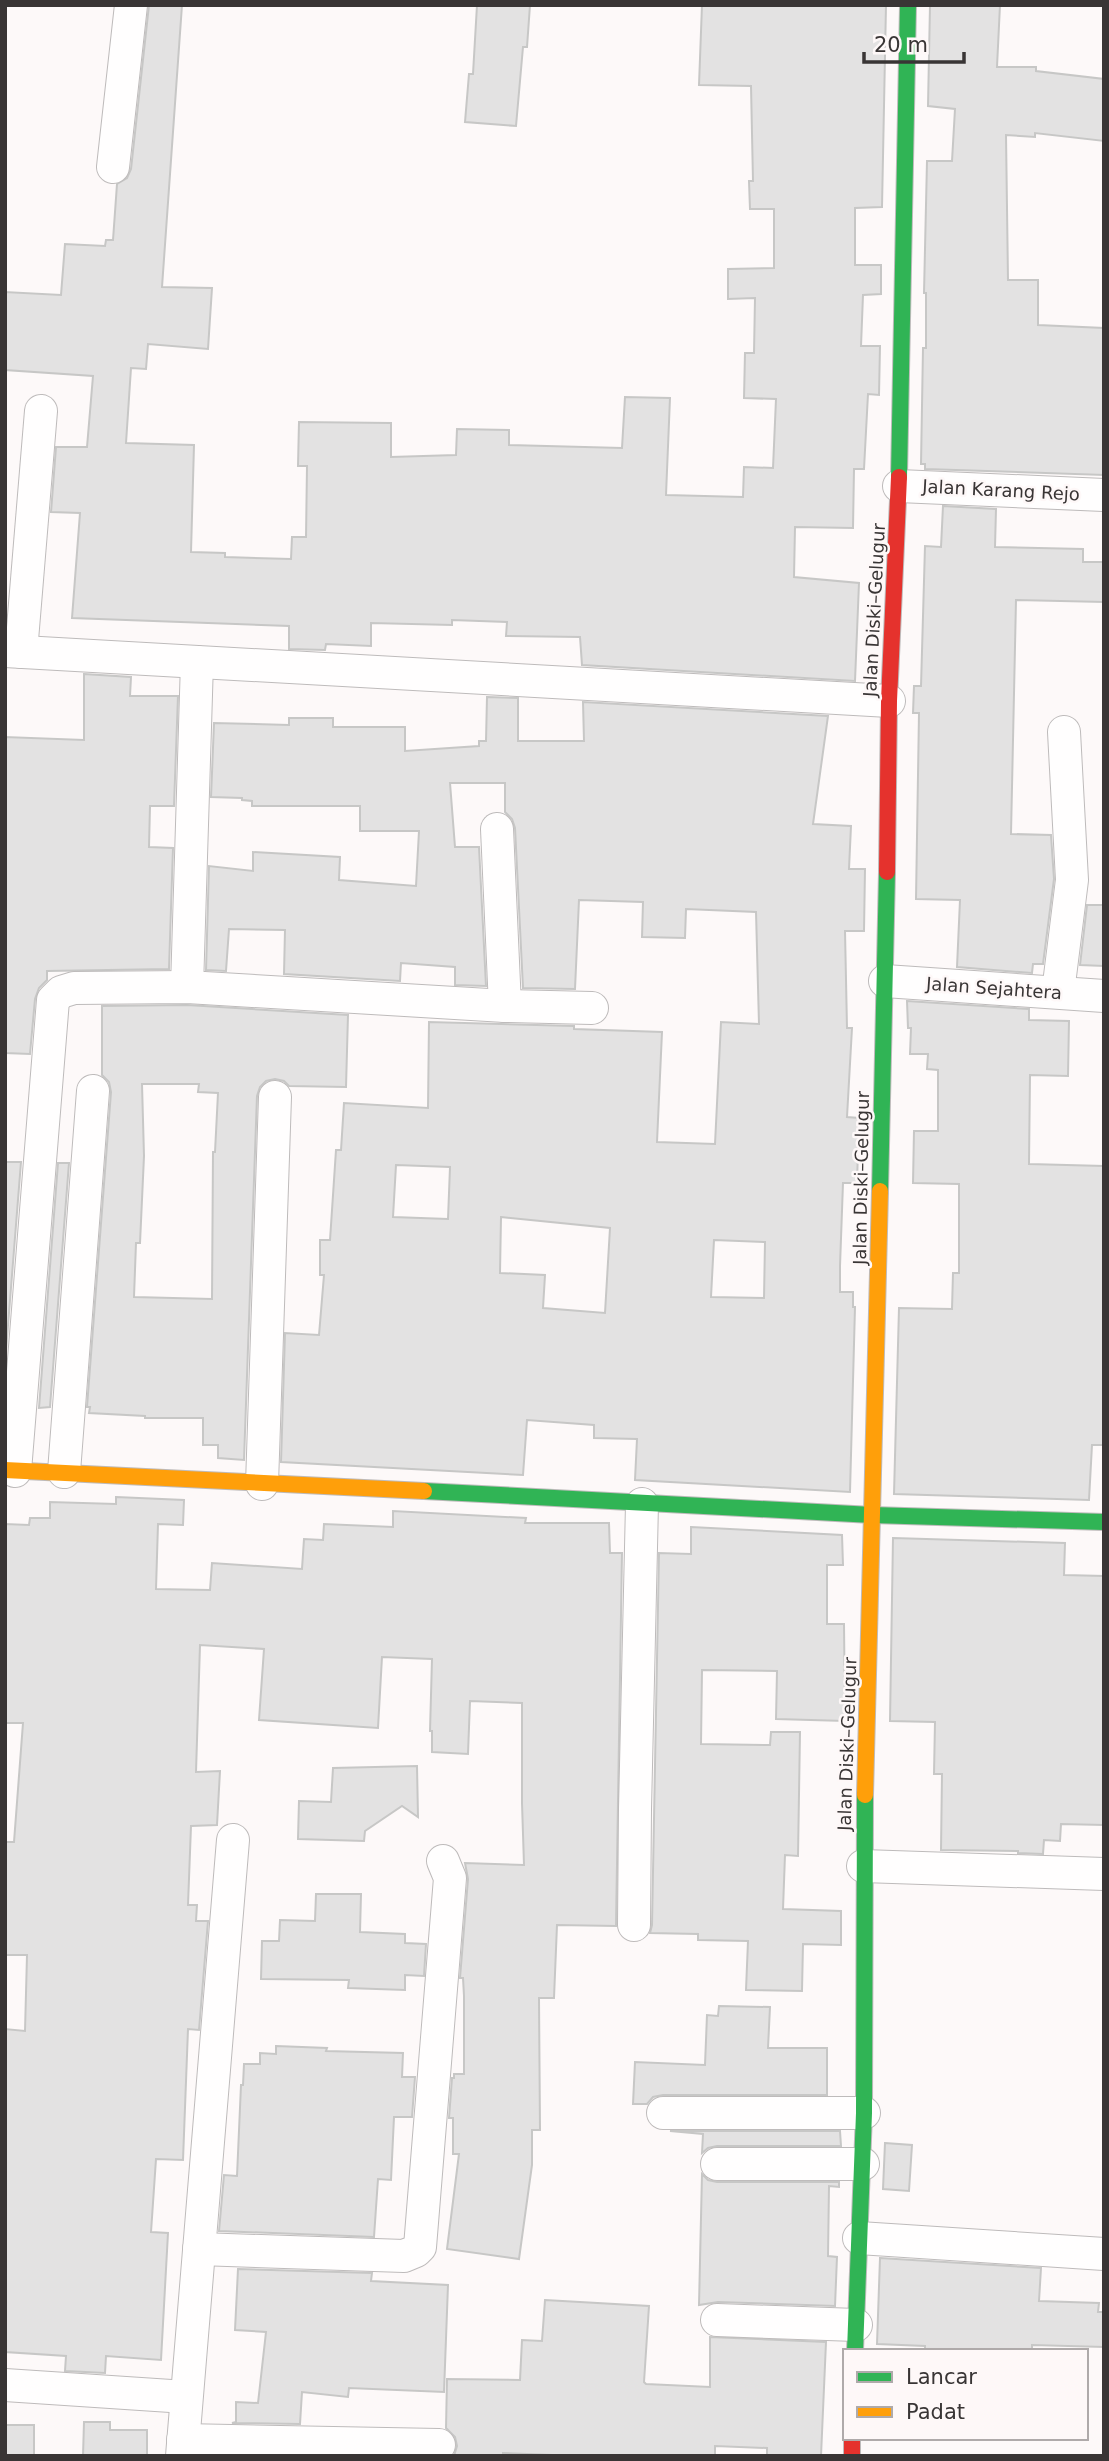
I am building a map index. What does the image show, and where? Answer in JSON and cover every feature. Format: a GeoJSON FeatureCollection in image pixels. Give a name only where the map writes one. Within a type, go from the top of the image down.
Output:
{"type":"FeatureCollection","features":[{"type":"Feature","properties":{"kind":"main road","name":"Jalan Diski–Gelugur"},"geometry":{"type":"LineString","coordinates":[[856,2338],[864,2113],[863,1866],[885,981],[889,701],[899,486],[908,5]]}},
{"type":"Feature","properties":{"kind":"main road"},"geometry":{"type":"LineString","coordinates":[[10,1471],[872,1515],[1104,1522]]}},
{"type":"Feature","properties":{"kind":"street"},"geometry":{"type":"LineString","coordinates":[[113,167],[131,5]]}},
{"type":"Feature","properties":{"kind":"street"},"geometry":{"type":"LineString","coordinates":[[41,411],[13,651],[889,701]]}},
{"type":"Feature","properties":{"kind":"street","name":"Jalan Karang Rejo"},"geometry":{"type":"LineString","coordinates":[[899,486],[1104,495]]}},
{"type":"Feature","properties":{"kind":"street"},"geometry":{"type":"LineString","coordinates":[[187,987],[197,662]]}},
{"type":"Feature","properties":{"kind":"street"},"geometry":{"type":"LineString","coordinates":[[1058,992],[1072,880],[1064,732]]}},
{"type":"Feature","properties":{"kind":"street"},"geometry":{"type":"LineString","coordinates":[[497,830],[505,1006]]}},
{"type":"Feature","properties":{"kind":"street","name":"Jalan Sejahtera"},"geometry":{"type":"LineString","coordinates":[[885,981],[1104,996]]}},
{"type":"Feature","properties":{"kind":"street"},"geometry":{"type":"LineString","coordinates":[[10,1471],[52,1000],[61,992],[74,988],[187,987],[505,1006],[592,1008]]}},
{"type":"Feature","properties":{"kind":"street"},"geometry":{"type":"LineString","coordinates":[[64,1472],[93,1091]]}},
{"type":"Feature","properties":{"kind":"street"},"geometry":{"type":"LineString","coordinates":[[262,1484],[275,1097]]}},
{"type":"Feature","properties":{"kind":"street"},"geometry":{"type":"LineString","coordinates":[[634,1925],[642,1504]]}},
{"type":"Feature","properties":{"kind":"street"},"geometry":{"type":"LineString","coordinates":[[233,1840],[182,2448],[439,2445]]}},
{"type":"Feature","properties":{"kind":"street"},"geometry":{"type":"LineString","coordinates":[[199,2249],[404,2256],[420,2247],[450,1878],[443,1861]]}},
{"type":"Feature","properties":{"kind":"street"},"geometry":{"type":"LineString","coordinates":[[863,1866],[1104,1874]]}},
{"type":"Feature","properties":{"kind":"street"},"geometry":{"type":"LineString","coordinates":[[663,2113],[864,2113]]}},
{"type":"Feature","properties":{"kind":"street"},"geometry":{"type":"LineString","coordinates":[[717,2164],[863,2164]]}},
{"type":"Feature","properties":{"kind":"street"},"geometry":{"type":"LineString","coordinates":[[859,2238],[1104,2254]]}},
{"type":"Feature","properties":{"kind":"street"},"geometry":{"type":"LineString","coordinates":[[717,2320],[856,2338]]}},
{"type":"Feature","properties":{"kind":"street"},"geometry":{"type":"LineString","coordinates":[[5,2385],[187,2397]]}},
{"type":"Feature","properties":{"kind":"building"},"geometry":{"type":"Polygon","coordinates":[[[149,5],[182,5],[162,287],[212,288],[208,349],[148,344],[146,369],[131,368],[126,443],[194,445],[191,552],[225,553],[225,557],[291,559],[292,537],[306,537],[307,466],[298,466],[299,422],[391,423],[391,457],[456,455],[457,429],[509,430],[509,445],[622,448],[625,397],[670,398],[666,495],[743,497],[744,467],[773,468],[776,399],[744,398],[745,353],[754,353],[755,298],[728,299],[728,269],[774,268],[774,209],[750,209],[749,181],[753,181],[751,86],[699,85],[702,5],[886,5],[882,207],[855,208],[855,265],[881,265],[881,294],[863,295],[861,346],[880,346],[879,395],[868,394],[864,469],[854,469],[853,528],[795,527],[794,577],[859,583],[855,681],[582,665],[580,637],[506,636],[507,622],[452,620],[452,625],[371,623],[371,646],[326,644],[325,650],[289,649],[289,626],[72,618],[80,513],[51,512],[56,447],[87,447],[93,376],[5,370],[5,292],[61,295],[65,244],[105,246],[106,240],[113,240],[117,184],[127,178],[131,169],[149,5]]]}},
{"type":"Feature","properties":{"kind":"building"},"geometry":{"type":"Polygon","coordinates":[[[477,5],[530,5],[527,47],[523,47],[516,126],[465,122],[469,74],[473,74],[477,5]]]}},
{"type":"Feature","properties":{"kind":"building"},"geometry":{"type":"Polygon","coordinates":[[[930,5],[1000,5],[997,67],[1036,67],[1036,71],[1104,79],[1104,141],[1035,133],[1035,137],[1006,135],[1008,280],[1038,280],[1038,325],[1104,328],[1104,475],[925,469],[925,464],[921,464],[923,348],[926,348],[924,293],[927,161],[952,161],[955,109],[928,106],[930,5]]]}},
{"type":"Feature","properties":{"kind":"building"},"geometry":{"type":"Polygon","coordinates":[[[943,506],[996,509],[995,547],[1083,549],[1083,562],[1104,562],[1104,602],[1016,600],[1011,834],[1051,835],[1054,879],[1043,964],[1033,964],[1032,973],[957,967],[960,900],[916,899],[919,713],[913,713],[914,686],[921,686],[925,546],[941,547],[943,506]]]}},
{"type":"Feature","properties":{"kind":"building"},"geometry":{"type":"Polygon","coordinates":[[[84,674],[131,677],[130,696],[178,696],[174,806],[150,806],[149,847],[173,848],[169,969],[47,971],[47,980],[39,988],[35,999],[30,1054],[5,1053],[5,737],[84,740],[84,674]]]}},
{"type":"Feature","properties":{"kind":"building"},"geometry":{"type":"Polygon","coordinates":[[[487,697],[518,698],[518,741],[584,741],[583,702],[828,716],[813,824],[851,826],[849,869],[865,869],[864,931],[845,931],[847,1028],[852,1028],[847,1117],[859,1118],[857,1183],[843,1183],[840,1266],[840,1292],[853,1292],[855,1307],[850,1492],[635,1480],[637,1439],[594,1438],[594,1425],[527,1420],[523,1475],[281,1462],[285,1333],[319,1335],[324,1275],[320,1275],[320,1240],[330,1240],[336,1150],[341,1150],[344,1103],[428,1108],[429,1022],[574,1026],[574,1029],[662,1032],[657,1142],[715,1144],[721,1022],[759,1024],[756,912],[686,909],[685,938],[642,937],[643,902],[579,900],[575,989],[523,988],[515,828],[512,819],[505,812],[505,783],[450,783],[455,847],[479,847],[486,986],[455,985],[455,967],[401,963],[400,981],[284,974],[285,930],[229,929],[226,971],[206,970],[209,866],[253,871],[253,852],[340,857],[339,880],[416,886],[419,831],[360,831],[360,806],[252,806],[252,801],[242,798],[211,797],[214,723],[289,725],[289,718],[333,718],[333,727],[405,727],[405,751],[479,746],[479,741],[486,741],[487,697]],[[396,1165],[393,1217],[448,1219],[450,1167],[396,1165]],[[501,1217],[500,1273],[545,1275],[543,1308],[605,1313],[610,1228],[501,1217]],[[714,1240],[711,1297],[764,1298],[765,1242],[714,1240]]]}},
{"type":"Feature","properties":{"kind":"building"},"geometry":{"type":"Polygon","coordinates":[[[1087,905],[1104,905],[1104,966],[1080,965],[1087,905]]]}},
{"type":"Feature","properties":{"kind":"building"},"geometry":{"type":"Polygon","coordinates":[[[907,1001],[1029,1009],[1029,1020],[1069,1021],[1068,1076],[1030,1075],[1029,1164],[1104,1166],[1104,1445],[1092,1445],[1089,1500],[894,1494],[899,1308],[952,1309],[953,1273],[959,1273],[959,1184],[913,1183],[914,1131],[938,1131],[938,1070],[927,1069],[928,1054],[910,1054],[911,1028],[908,1028],[907,1001]]]}},
{"type":"Feature","properties":{"kind":"building"},"geometry":{"type":"Polygon","coordinates":[[[187,1005],[348,1015],[346,1087],[289,1086],[284,1081],[275,1079],[266,1081],[257,1096],[244,1460],[218,1458],[218,1445],[203,1445],[203,1418],[145,1418],[89,1413],[90,1407],[87,1407],[111,1092],[109,1082],[102,1075],[102,1006],[187,1005]],[[142,1084],[144,1156],[140,1243],[136,1243],[134,1297],[212,1299],[213,1152],[218,1093],[198,1092],[199,1084],[142,1084]]]}},
{"type":"Feature","properties":{"kind":"building"},"geometry":{"type":"Polygon","coordinates":[[[5,1162],[21,1162],[5,1363],[5,1162]]]}},
{"type":"Feature","properties":{"kind":"building"},"geometry":{"type":"Polygon","coordinates":[[[58,1163],[69,1163],[50,1407],[39,1408],[58,1163]]]}},
{"type":"Feature","properties":{"kind":"building"},"geometry":{"type":"Polygon","coordinates":[[[116,1497],[184,1500],[183,1525],[158,1524],[156,1589],[210,1590],[212,1563],[302,1569],[304,1539],[323,1540],[324,1524],[393,1527],[393,1511],[526,1518],[525,1523],[609,1523],[610,1553],[622,1553],[616,1926],[557,1925],[554,1998],[539,1998],[540,2130],[532,2130],[532,2165],[519,2259],[447,2249],[459,2154],[453,2154],[453,2118],[449,2118],[452,2078],[454,2074],[464,2074],[464,1996],[463,1978],[460,1978],[468,1879],[465,1863],[524,1865],[522,1703],[470,1701],[468,1754],[432,1752],[432,1659],[382,1657],[378,1728],[259,1720],[264,1649],[200,1645],[196,1772],[220,1771],[217,1825],[191,1826],[188,1905],[197,1905],[196,1921],[208,1921],[199,2030],[188,2029],[183,2160],[156,2159],[151,2232],[168,2233],[161,2360],[106,2356],[105,2373],[65,2371],[66,2356],[5,2352],[5,2029],[25,2031],[27,1955],[5,1955],[5,1842],[14,1842],[23,1723],[5,1723],[5,1524],[29,1525],[30,1518],[50,1518],[50,1502],[116,1504],[116,1497]]]}},
{"type":"Feature","properties":{"kind":"building"},"geometry":{"type":"Polygon","coordinates":[[[691,1527],[842,1535],[843,1565],[827,1565],[827,1624],[844,1624],[845,1721],[776,1719],[777,1671],[702,1670],[701,1744],[770,1745],[771,1732],[800,1732],[798,1856],[785,1855],[783,1909],[841,1911],[841,1945],[803,1944],[802,1991],[746,1990],[748,1941],[698,1940],[698,1934],[650,1933],[659,1553],[691,1554],[691,1527]]]}},
{"type":"Feature","properties":{"kind":"building"},"geometry":{"type":"Polygon","coordinates":[[[893,1538],[1065,1543],[1064,1575],[1104,1576],[1104,1825],[1061,1824],[1060,1841],[1044,1840],[1043,1854],[941,1850],[942,1774],[934,1774],[935,1722],[890,1721],[893,1538]]]}},
{"type":"Feature","properties":{"kind":"building"},"geometry":{"type":"Polygon","coordinates":[[[417,1766],[418,1817],[402,1806],[365,1831],[364,1841],[298,1839],[299,1801],[331,1802],[333,1768],[417,1766]]]}},
{"type":"Feature","properties":{"kind":"building"},"geometry":{"type":"Polygon","coordinates":[[[316,1894],[361,1894],[360,1932],[405,1934],[405,1943],[426,1944],[424,1976],[405,1975],[405,1990],[348,1988],[349,1980],[261,1979],[262,1941],[279,1941],[280,1920],[315,1921],[316,1894]]]}},
{"type":"Feature","properties":{"kind":"building"},"geometry":{"type":"Polygon","coordinates":[[[719,2006],[770,2007],[768,2048],[827,2048],[827,2095],[663,2095],[653,2097],[647,2104],[633,2104],[635,2062],[705,2065],[707,2015],[718,2016],[719,2006]]]}},
{"type":"Feature","properties":{"kind":"building"},"geometry":{"type":"Polygon","coordinates":[[[276,2046],[327,2048],[326,2051],[403,2053],[402,2077],[415,2077],[412,2117],[394,2117],[391,2180],[378,2179],[374,2237],[219,2231],[224,2175],[237,2176],[244,2064],[260,2064],[260,2053],[276,2054],[276,2046]]]}},
{"type":"Feature","properties":{"kind":"building"},"geometry":{"type":"Polygon","coordinates":[[[670,2131],[840,2131],[841,2146],[717,2146],[702,2153],[703,2134],[670,2131]]]}},
{"type":"Feature","properties":{"kind":"building"},"geometry":{"type":"Polygon","coordinates":[[[885,2143],[912,2145],[909,2191],[883,2189],[885,2143]]]}},
{"type":"Feature","properties":{"kind":"building"},"geometry":{"type":"Polygon","coordinates":[[[702,2174],[708,2180],[717,2182],[839,2182],[839,2187],[829,2186],[828,2256],[837,2257],[835,2306],[718,2302],[699,2305],[702,2174]]]}},
{"type":"Feature","properties":{"kind":"building"},"geometry":{"type":"Polygon","coordinates":[[[880,2258],[1041,2268],[1039,2301],[1099,2303],[1098,2312],[1104,2312],[1104,2347],[1032,2345],[1032,2349],[925,2349],[925,2346],[877,2344],[880,2258]]]}},
{"type":"Feature","properties":{"kind":"building"},"geometry":{"type":"Polygon","coordinates":[[[238,2269],[372,2273],[371,2281],[448,2285],[444,2392],[349,2388],[348,2397],[302,2392],[300,2424],[232,2423],[236,2422],[236,2402],[258,2403],[266,2332],[235,2330],[238,2269]]]}},
{"type":"Feature","properties":{"kind":"building"},"geometry":{"type":"Polygon","coordinates":[[[545,2300],[649,2306],[646,2384],[710,2387],[710,2337],[826,2342],[821,2456],[767,2456],[767,2448],[715,2446],[715,2456],[503,2453],[503,2456],[454,2456],[457,2446],[455,2437],[446,2428],[447,2379],[520,2380],[522,2340],[542,2341],[545,2300]]]}},
{"type":"Feature","properties":{"kind":"building"},"geometry":{"type":"Polygon","coordinates":[[[84,2422],[110,2422],[110,2430],[147,2430],[147,2456],[83,2456],[84,2422]]]}},
{"type":"Feature","properties":{"kind":"building"},"geometry":{"type":"Polygon","coordinates":[[[5,2425],[34,2425],[34,2456],[5,2456],[5,2425]]]}},
{"type":"Feature","properties":{"kind":"traffic: fast"},"geometry":{"type":"LineString","coordinates":[[899,477],[908,5]]}},
{"type":"Feature","properties":{"kind":"traffic: fast"},"geometry":{"type":"LineString","coordinates":[[880,1191],[887,872]]}},
{"type":"Feature","properties":{"kind":"traffic: fast"},"geometry":{"type":"LineString","coordinates":[[424,1491],[872,1515],[1104,1522]]}},
{"type":"Feature","properties":{"kind":"traffic: fast"},"geometry":{"type":"LineString","coordinates":[[855,2349],[864,2113],[865,1795]]}},
{"type":"Feature","properties":{"kind":"traffic: slow"},"geometry":{"type":"LineString","coordinates":[[865,1795],[880,1191]]}},
{"type":"Feature","properties":{"kind":"traffic: slow"},"geometry":{"type":"LineString","coordinates":[[5,1470],[424,1491]]}},
{"type":"Feature","properties":{"kind":"traffic: jam"},"geometry":{"type":"LineString","coordinates":[[887,872],[889,701],[899,477]]}},
{"type":"Feature","properties":{"kind":"traffic: jam"},"geometry":{"type":"LineString","coordinates":[[852,2440],[852,2456]]}}]}
